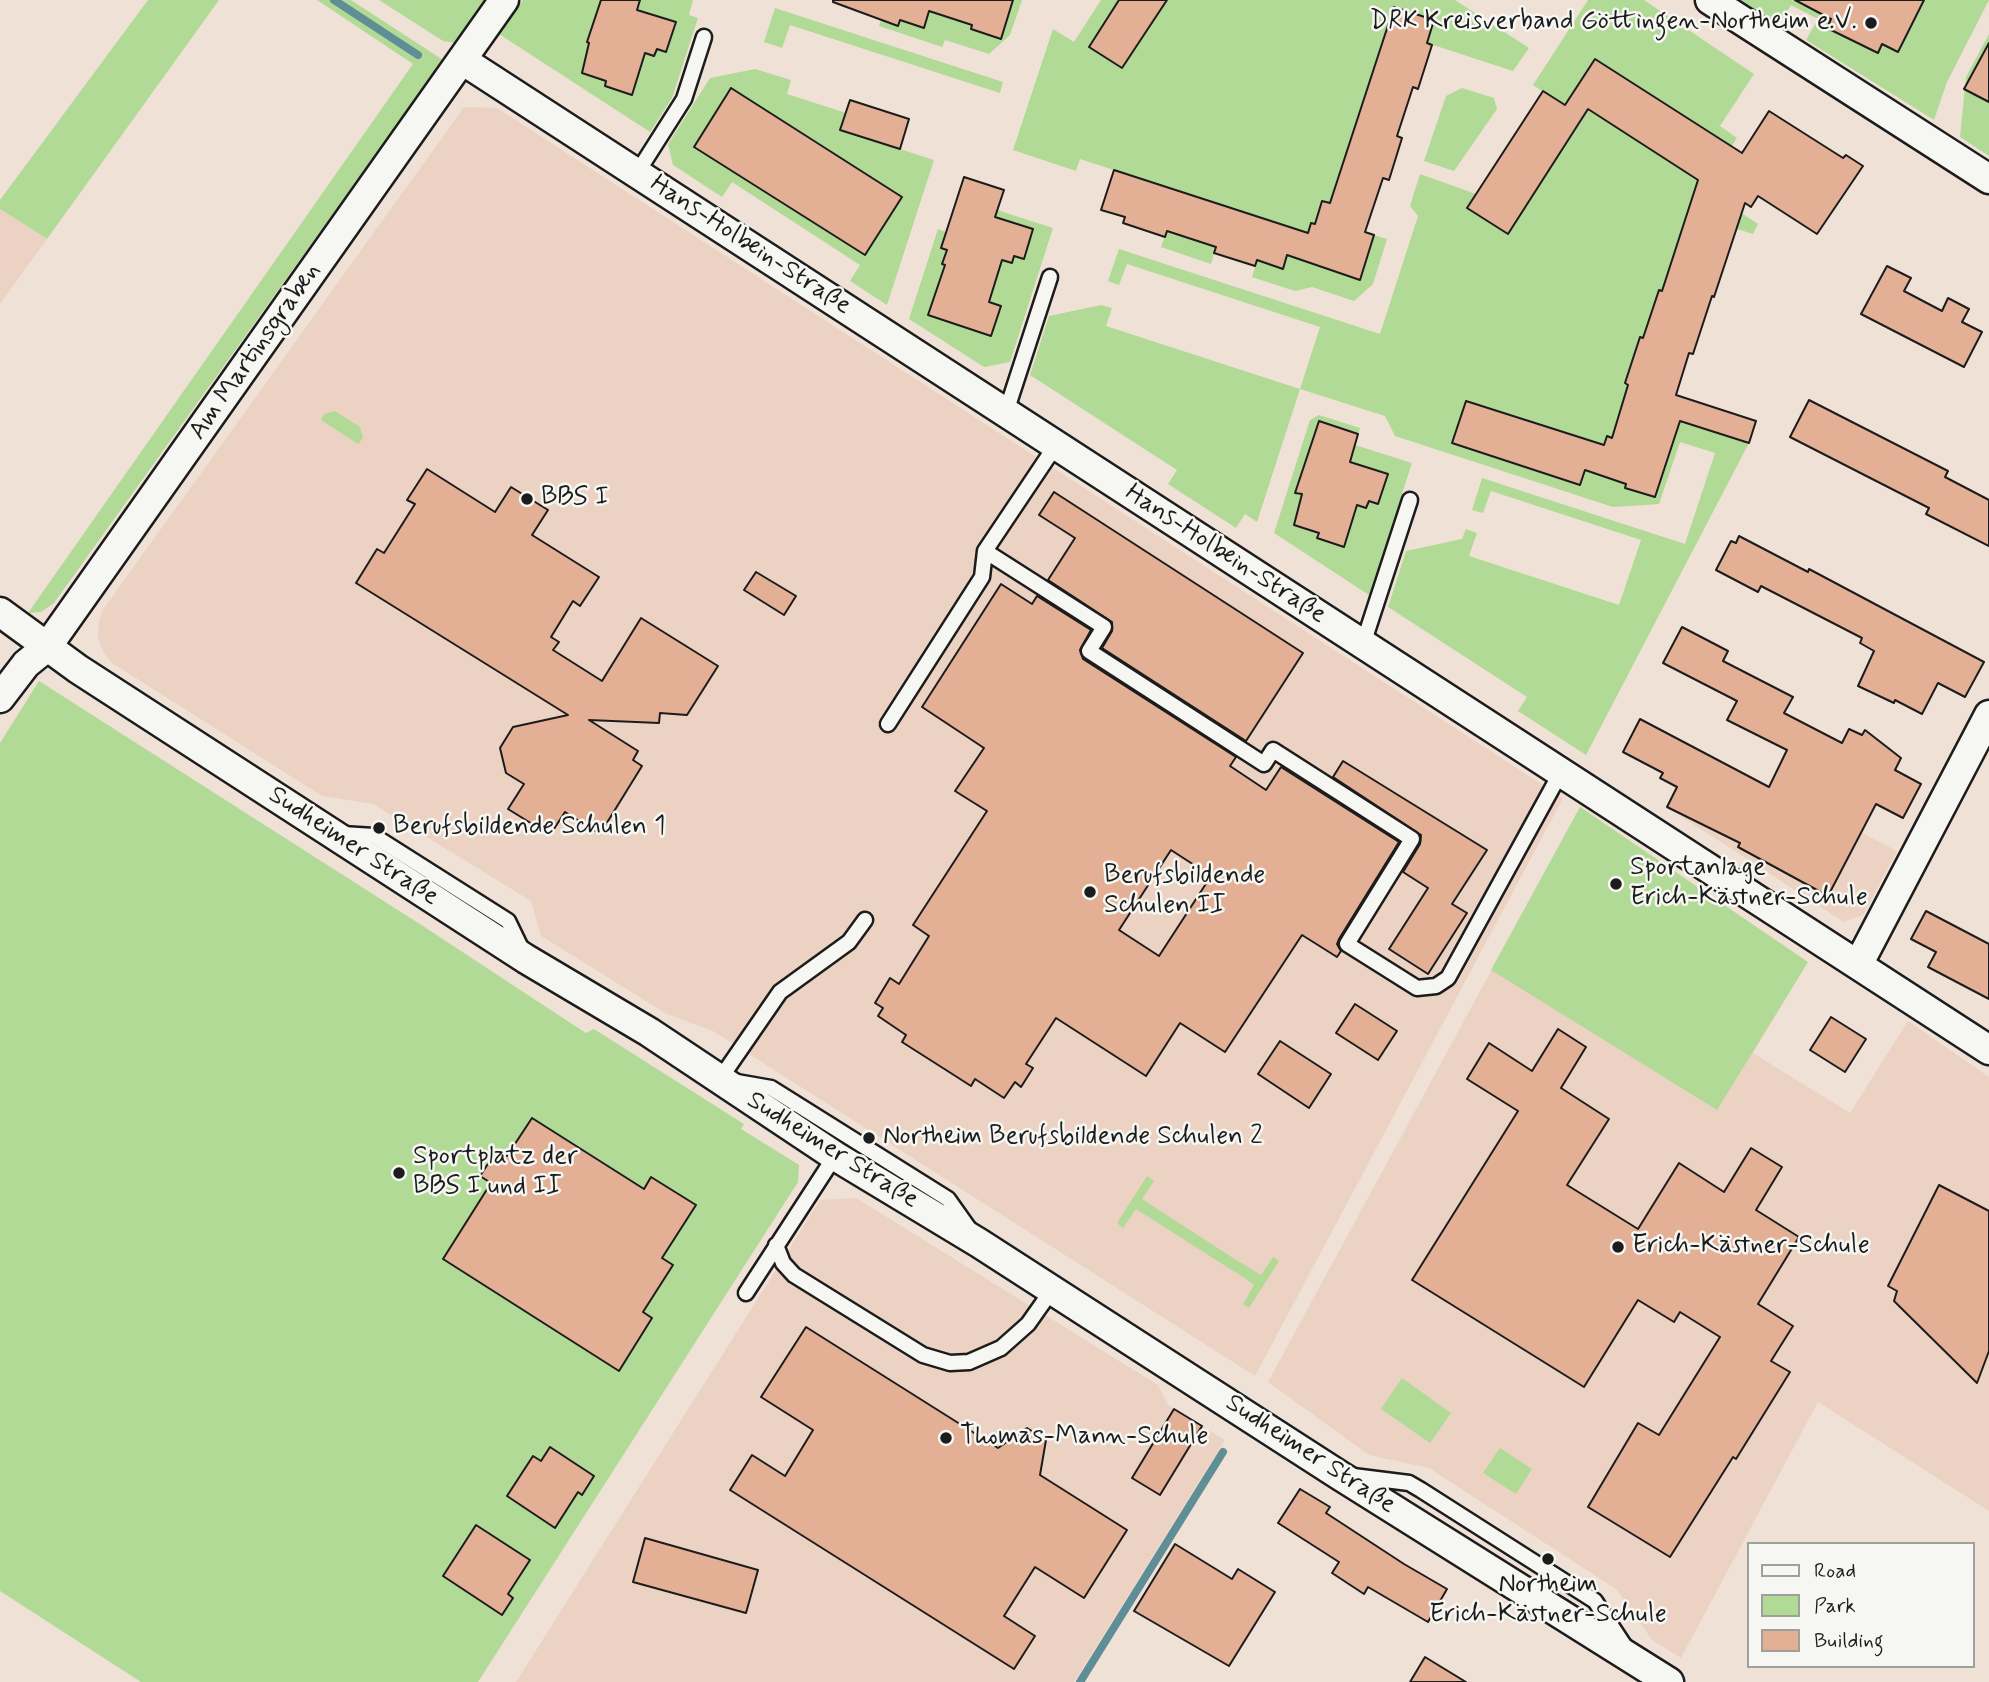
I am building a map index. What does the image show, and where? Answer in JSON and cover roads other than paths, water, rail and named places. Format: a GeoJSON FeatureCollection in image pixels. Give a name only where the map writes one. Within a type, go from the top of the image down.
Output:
{"type":"FeatureCollection","features":[{"type":"Feature","properties":{"kind":"street","name":"Am Martinsgraben"},"geometry":{"type":"LineString","coordinates":[[0,698],[26,664],[47,647],[504,0]]}},
{"type":"Feature","properties":{"kind":"street"},"geometry":{"type":"LineString","coordinates":[[1710,0],[1989,179]]}},
{"type":"Feature","properties":{"kind":"street","name":"Hans-Holbein-Straße"},"geometry":{"type":"LineString","coordinates":[[462,60],[1989,1050]]}},
{"type":"Feature","properties":{"kind":"street","name":"Sudheimer Straße"},"geometry":{"type":"LineString","coordinates":[[0,612],[78,669],[526,959],[649,1032],[835,1156],[979,1242],[1339,1475],[1510,1565],[1635,1661],[1669,1682]]}},
{"type":"Feature","properties":{"kind":"street"},"geometry":{"type":"LineString","coordinates":[[1858,965],[1989,715]]}},
{"type":"Feature","properties":{"kind":"lane"},"geometry":{"type":"LineString","coordinates":[[637,173],[684,99],[704,37]]}},
{"type":"Feature","properties":{"kind":"lane"},"geometry":{"type":"LineString","coordinates":[[1006,412],[1050,277]]}},
{"type":"Feature","properties":{"kind":"lane"},"geometry":{"type":"LineString","coordinates":[[888,724],[982,577],[985,551],[1056,445]]}},
{"type":"Feature","properties":{"kind":"lane"},"geometry":{"type":"LineString","coordinates":[[1363,644],[1410,500]]}},
{"type":"Feature","properties":{"kind":"lane"},"geometry":{"type":"LineString","coordinates":[[985,551],[1104,627],[1089,651],[1264,764],[1273,750],[1412,839],[1347,944],[1417,988],[1436,986],[1448,978],[1561,772]]}},
{"type":"Feature","properties":{"kind":"lane"},"geometry":{"type":"LineString","coordinates":[[865,920],[849,943],[780,992],[720,1079],[771,1088],[948,1199],[979,1242]]}},
{"type":"Feature","properties":{"kind":"lane"},"geometry":{"type":"LineString","coordinates":[[746,1293],[835,1156]]}},
{"type":"Feature","properties":{"kind":"lane"},"geometry":{"type":"LineString","coordinates":[[776,1245],[783,1263],[794,1276],[923,1355],[950,1363],[969,1362],[1001,1348],[1028,1324],[1052,1290]]}},
{"type":"Feature","properties":{"kind":"waterway"},"geometry":{"type":"LineString","coordinates":[[334,0],[418,55]]}},
{"type":"Feature","properties":{"kind":"waterway"},"geometry":{"type":"LineString","coordinates":[[1080,1682],[1223,1452]]}},
{"type":"Feature","properties":{"kind":"place","name":"DRK Kreisverband Göttingen-Northeim e.V."},"geometry":{"type":"Point","coordinates":[1871,23]}},
{"type":"Feature","properties":{"kind":"place","name":"BBS I"},"geometry":{"type":"Point","coordinates":[527,499]}},
{"type":"Feature","properties":{"kind":"place","name":"Berufsbildende Schulen 1"},"geometry":{"type":"Point","coordinates":[379,828]}},
{"type":"Feature","properties":{"kind":"place","name":"Sportanlage Erich-Kästner-Schule"},"geometry":{"type":"Point","coordinates":[1616,884]}},
{"type":"Feature","properties":{"kind":"place","name":"Berufsbildende Schulen II"},"geometry":{"type":"Point","coordinates":[1090,892]}},
{"type":"Feature","properties":{"kind":"place","name":"Northeim Berufsbildende Schulen 2"},"geometry":{"type":"Point","coordinates":[869,1138]}},
{"type":"Feature","properties":{"kind":"place","name":"Sportplatz der BBS I und II"},"geometry":{"type":"Point","coordinates":[399,1173]}},
{"type":"Feature","properties":{"kind":"place","name":"Erich-Kästner-Schule"},"geometry":{"type":"Point","coordinates":[1618,1247]}},
{"type":"Feature","properties":{"kind":"place","name":"Thomas-Mann-Schule"},"geometry":{"type":"Point","coordinates":[946,1438]}},
{"type":"Feature","properties":{"kind":"place","name":"Northeim Erich-Kästner-Schule"},"geometry":{"type":"Point","coordinates":[1548,1559]}}]}
